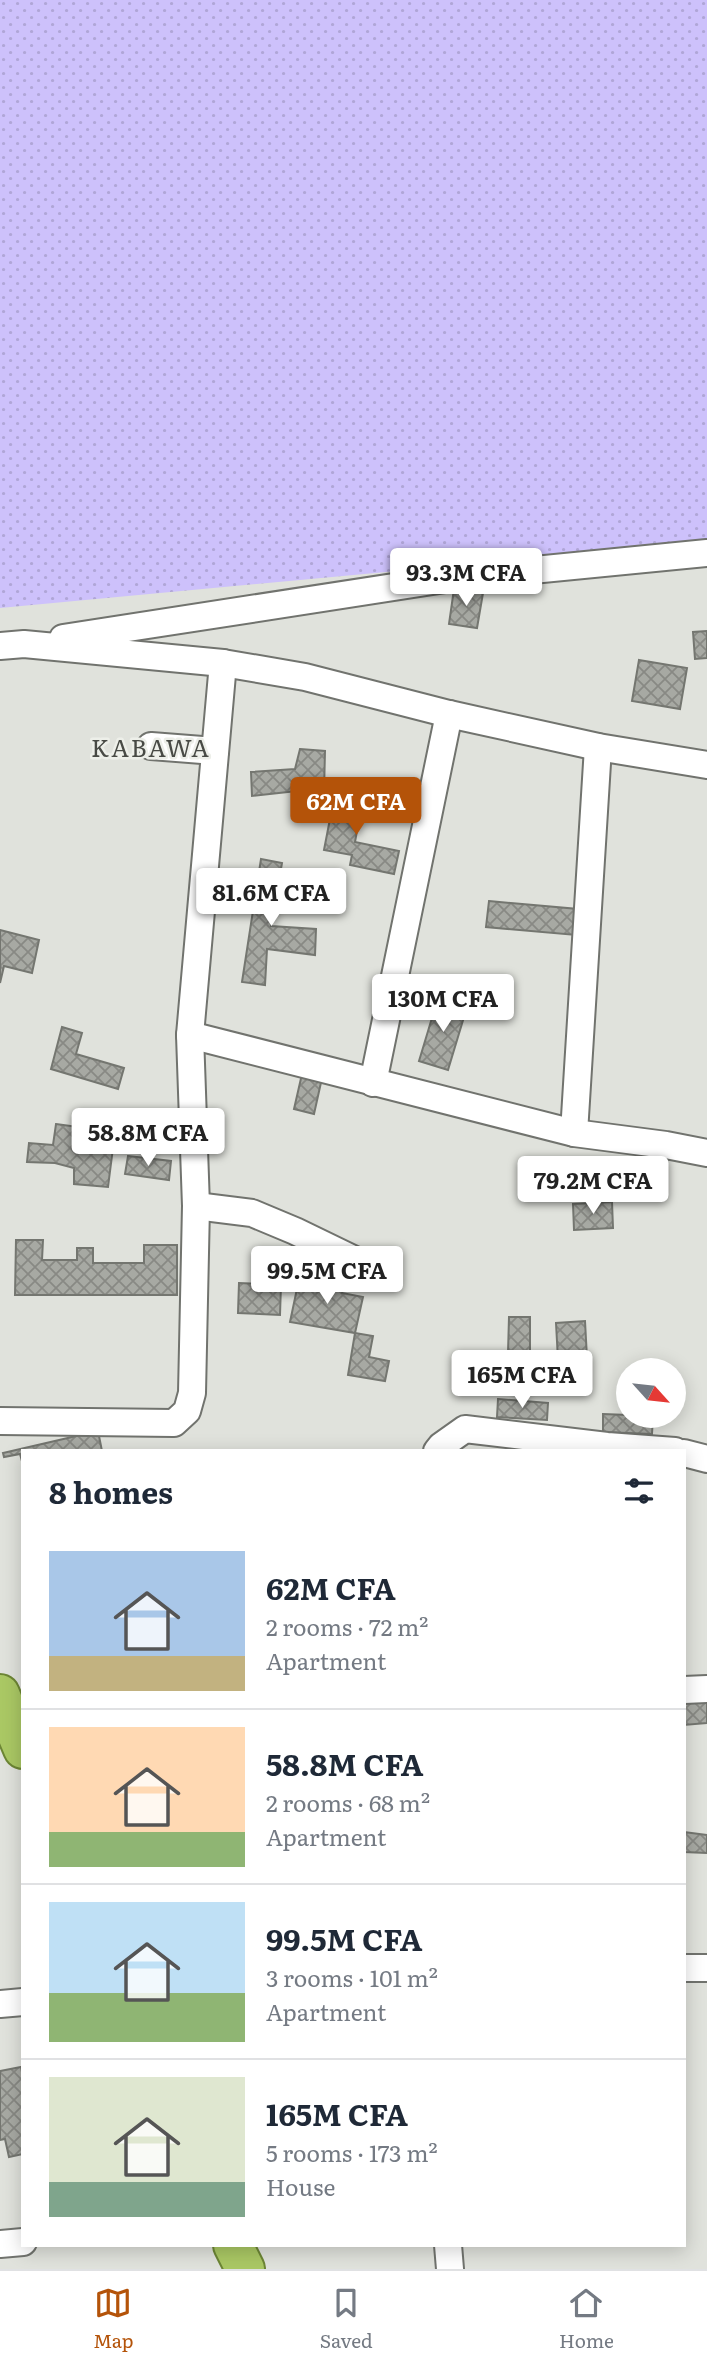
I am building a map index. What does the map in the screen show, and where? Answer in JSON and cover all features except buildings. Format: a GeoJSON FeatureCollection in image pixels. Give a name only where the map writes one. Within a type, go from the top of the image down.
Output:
{"type":"FeatureCollection","features":[{"type":"Feature","properties":{"kind":"highway"},"geometry":{"type":"LineString","coordinates":[[7,1702],[21,1743]]}},
{"type":"Feature","properties":{"kind":"highway"},"geometry":{"type":"LineString","coordinates":[[234,2247],[245,2269]]}},
{"type":"Feature","properties":{"kind":"street"},"geometry":{"type":"LineString","coordinates":[[12,645],[452,578],[707,553]]}},
{"type":"Feature","properties":{"kind":"street"},"geometry":{"type":"LineString","coordinates":[[12,645],[223,663],[305,677],[449,714],[598,747],[707,765]]}},
{"type":"Feature","properties":{"kind":"street"},"geometry":{"type":"LineString","coordinates":[[0,1421],[174,1423],[187,1411],[192,1393],[195,1206],[190,1035],[223,663]]}},
{"type":"Feature","properties":{"kind":"street"},"geometry":{"type":"LineString","coordinates":[[373,1083],[449,714]]}},
{"type":"Feature","properties":{"kind":"street"},"geometry":{"type":"LineString","coordinates":[[151,746],[215,751]]}},
{"type":"Feature","properties":{"kind":"street"},"geometry":{"type":"LineString","coordinates":[[574,1133],[598,747]]}},
{"type":"Feature","properties":{"kind":"street"},"geometry":{"type":"LineString","coordinates":[[190,1035],[574,1133],[707,1153]]}},
{"type":"Feature","properties":{"kind":"street"},"geometry":{"type":"LineString","coordinates":[[195,1206],[252,1213],[363,1264]]}},
{"type":"Feature","properties":{"kind":"street"},"geometry":{"type":"LineString","coordinates":[[439,1449],[465,1429],[648,1449]]}},
{"type":"Feature","properties":{"kind":"street"},"geometry":{"type":"LineString","coordinates":[[686,1454],[707,1459]]}},
{"type":"Feature","properties":{"kind":"street"},"geometry":{"type":"LineString","coordinates":[[686,1690],[707,1689]]}},
{"type":"Feature","properties":{"kind":"street"},"geometry":{"type":"LineString","coordinates":[[686,1968],[707,1968]]}},
{"type":"Feature","properties":{"kind":"street"},"geometry":{"type":"LineString","coordinates":[[0,2004],[21,2002]]}},
{"type":"Feature","properties":{"kind":"street"},"geometry":{"type":"LineString","coordinates":[[0,2244],[21,2242]]}},
{"type":"Feature","properties":{"kind":"street"},"geometry":{"type":"LineString","coordinates":[[448,2247],[450,2269]]}},
{"type":"Feature","properties":{"kind":"shaded area"},"geometry":{"type":"Polygon","coordinates":[[[0,0],[707,0],[707,542],[0,608],[0,0]]]}},
{"type":"Feature","properties":{"kind":"district","name":"KABAWA"},"geometry":{"type":"Point","coordinates":[151,746]}}]}
